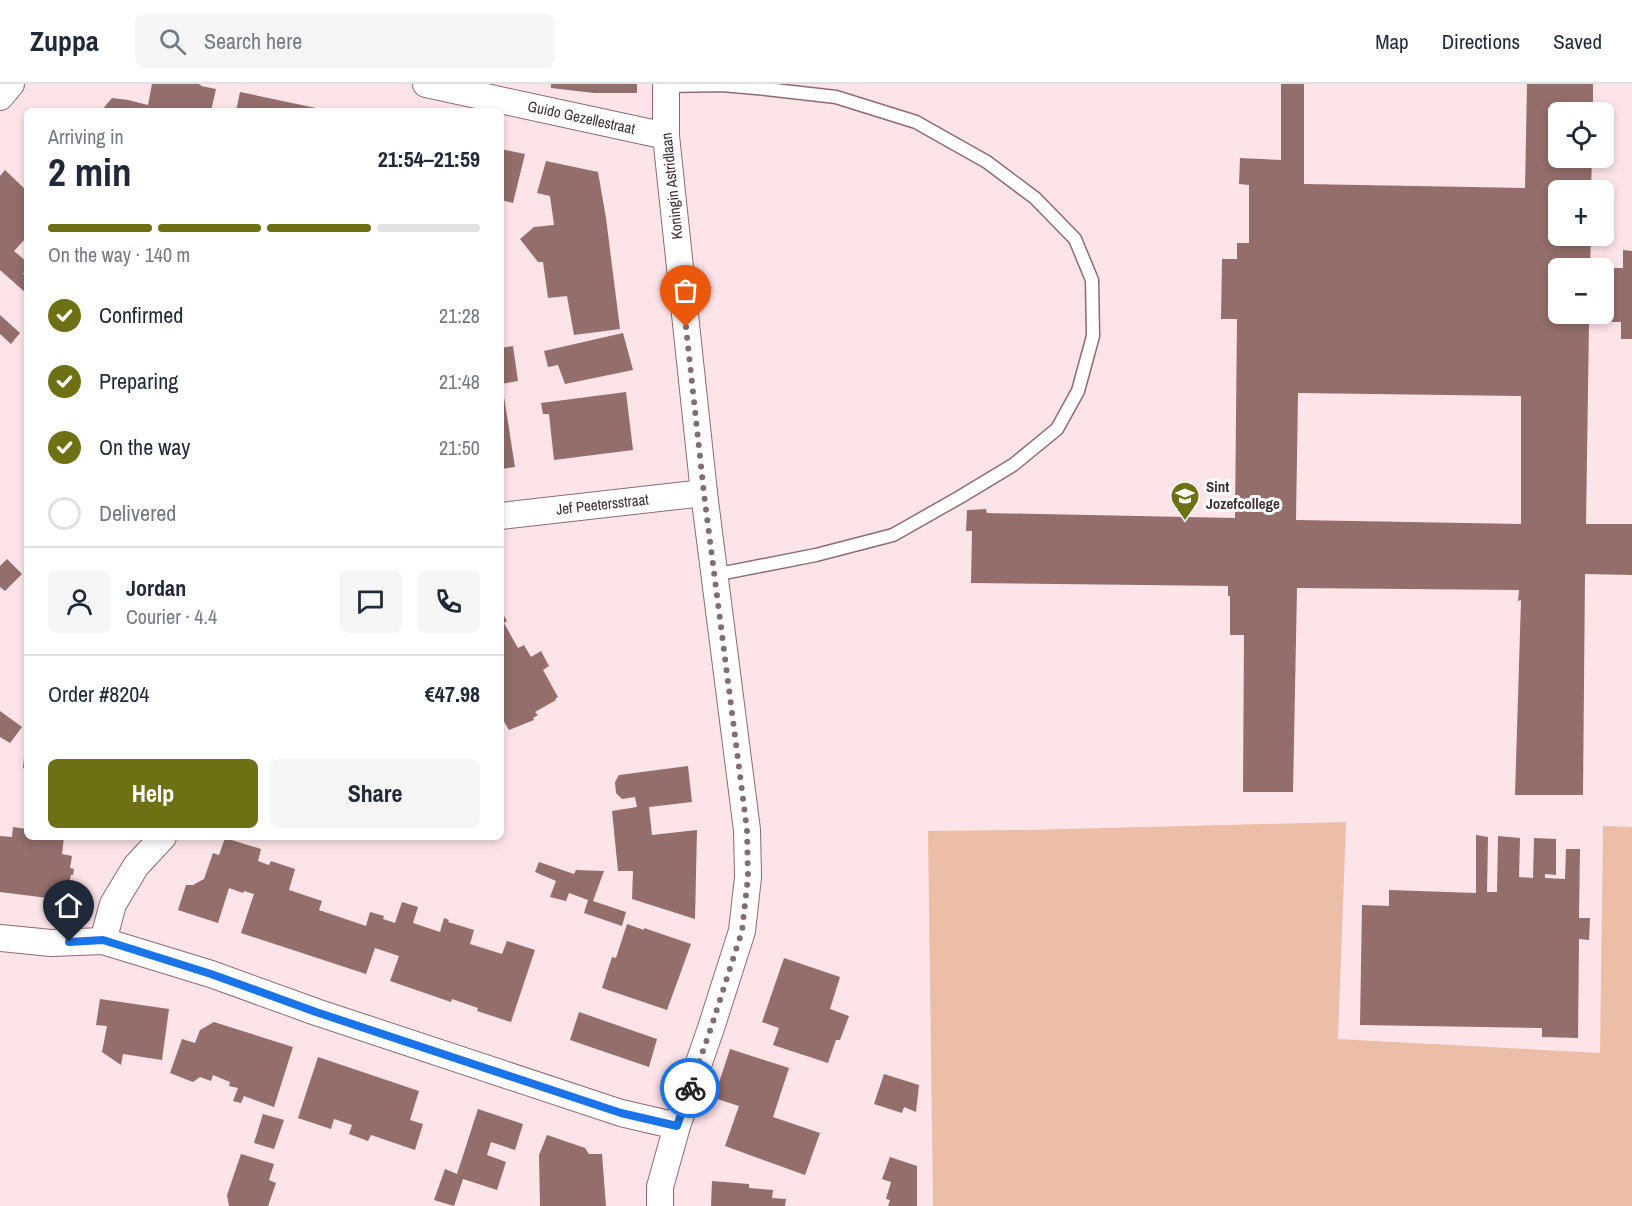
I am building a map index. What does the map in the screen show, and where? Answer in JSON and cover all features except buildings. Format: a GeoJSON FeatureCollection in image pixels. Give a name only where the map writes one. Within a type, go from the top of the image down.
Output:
{"type":"FeatureCollection","features":[{"type":"Feature","properties":{"kind":"street"},"geometry":{"type":"LineString","coordinates":[[0,97],[11,84]]}},
{"type":"Feature","properties":{"kind":"street","name":"Guido Gezellestraat"},"geometry":{"type":"LineString","coordinates":[[426,84],[666,136]]}},
{"type":"Feature","properties":{"kind":"street","name":"Koningin Astridlaan"},"geometry":{"type":"LineString","coordinates":[[660,1206],[660,1187],[677,1126],[742,931],[748,877],[747,830],[704,494],[666,136],[666,85]]}},
{"type":"Feature","properties":{"kind":"street","name":"Jef Peetersstraat"},"geometry":{"type":"LineString","coordinates":[[504,516],[704,494]]}},
{"type":"Feature","properties":{"kind":"street"},"geometry":{"type":"LineString","coordinates":[[103,940],[113,904],[136,866],[160,840]]}},
{"type":"Feature","properties":{"kind":"street"},"geometry":{"type":"LineString","coordinates":[[0,939],[51,943],[103,940],[211,974],[316,1012],[621,1113],[677,1126]]}},
{"type":"Feature","properties":{"kind":"lane"},"geometry":{"type":"LineString","coordinates":[[666,85],[766,88],[836,97],[916,122],[987,162],[1035,198],[1076,239],[1092,280],[1093,336],[1078,391],[1057,429],[1013,465],[893,535],[816,555],[714,575]]}},
{"type":"Feature","properties":{"kind":"shaded area"},"geometry":{"type":"Polygon","coordinates":[[[1346,822],[1338,1039],[1600,1053],[1603,826],[1632,827],[1632,1206],[933,1206],[928,831],[1346,822]]]}},
{"type":"Feature","properties":{"kind":"way so far"},"geometry":{"type":"LineString","coordinates":[[686,327],[704,494],[747,830],[748,877],[742,931],[690,1088]]}},
{"type":"Feature","properties":{"kind":"place","name":"Sint Jozefcollege"},"geometry":{"type":"Point","coordinates":[1185,522]}},
{"type":"Feature","properties":{"kind":"route"},"geometry":{"type":"LineString","coordinates":[[69,942],[103,940],[211,974],[316,1012],[621,1113],[677,1126],[690,1088]]}}]}
